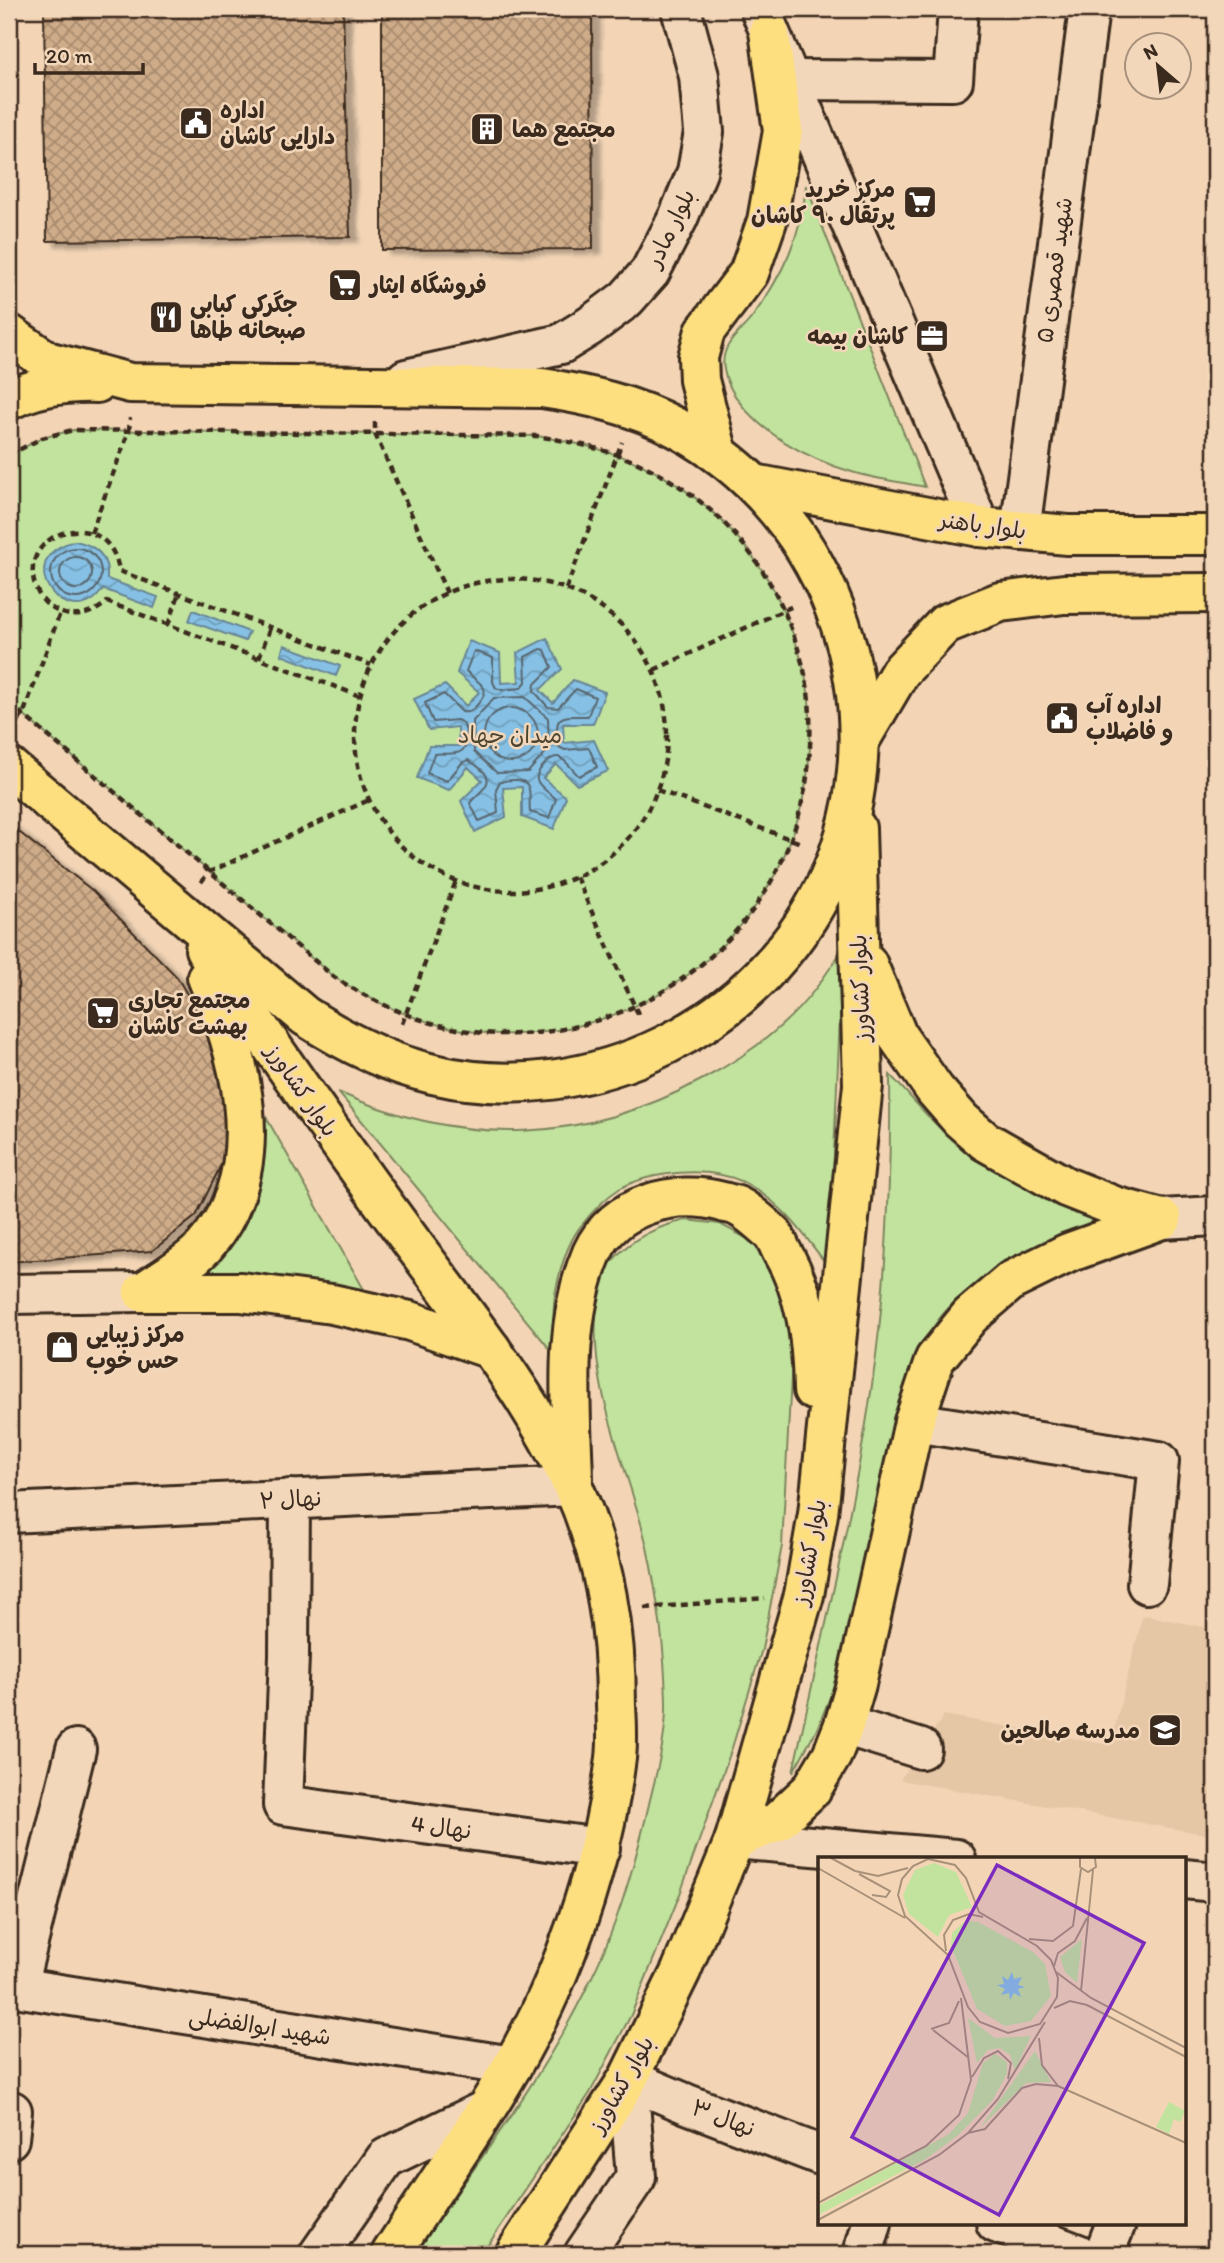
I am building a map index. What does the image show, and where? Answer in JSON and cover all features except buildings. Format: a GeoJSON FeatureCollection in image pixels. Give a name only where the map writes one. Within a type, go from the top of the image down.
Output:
{"type":"FeatureCollection","features":[{"type":"Feature","properties":{"kind":"main road"},"geometry":{"type":"LineString","coordinates":[[718,454],[699,380],[698,357],[705,331],[749,273],[767,220],[783,131],[765,20]]}},
{"type":"Feature","properties":{"kind":"main road"},"geometry":{"type":"LineString","coordinates":[[9,334],[47,360],[130,383]]}},
{"type":"Feature","properties":{"kind":"main road"},"geometry":{"type":"LineString","coordinates":[[9,400],[25,392],[68,382],[542,388],[589,395],[634,409],[677,428],[718,454],[754,484],[786,519],[813,558],[828,589],[849,646],[858,693],[860,740],[856,787],[845,834],[829,879],[806,920],[778,959],[744,993],[707,1022],[653,1052],[622,1065],[576,1077],[528,1082],[481,1082],[434,1074],[388,1061],[345,1041],[304,1016],[9,767]]}},
{"type":"Feature","properties":{"kind":"main road","name":"بلوار باهنر"},"geometry":{"type":"LineString","coordinates":[[754,484],[980,527],[1068,535],[1215,535]]}},
{"type":"Feature","properties":{"kind":"main road"},"geometry":{"type":"LineString","coordinates":[[860,740],[900,672],[944,624],[1000,603],[1064,594],[1215,593]]}},
{"type":"Feature","properties":{"kind":"main road","name":"بلوار کشاورز"},"geometry":{"type":"LineString","coordinates":[[515,2254],[628,2079],[681,1971],[735,1839],[804,1595],[818,1514],[863,1085],[856,787]]}},
{"type":"Feature","properties":{"kind":"main road"},"geometry":{"type":"LineString","coordinates":[[143,1292],[174,1272],[203,1248],[225,1219],[237,1189],[245,1152],[247,1121],[237,1063],[215,995],[178,909]]}},
{"type":"Feature","properties":{"kind":"main road","name":"بلوار کشاورز"},"geometry":{"type":"LineString","coordinates":[[178,909],[327,1127],[491,1349],[533,1414],[573,1486],[593,1534],[608,1590],[616,1659],[617,1754],[600,1848],[579,1918],[554,1983],[512,2066],[391,2254]]}},
{"type":"Feature","properties":{"kind":"main road"},"geometry":{"type":"LineString","coordinates":[[858,943],[898,1037],[961,1120],[985,1141],[1066,1187],[1114,1206],[1161,1219]]}},
{"type":"Feature","properties":{"kind":"main road"},"geometry":{"type":"LineString","coordinates":[[573,1486],[573,1340],[578,1295],[593,1251],[605,1233],[626,1215],[652,1201],[707,1198],[739,1206],[773,1234],[799,1284],[812,1358],[818,1514]]}},
{"type":"Feature","properties":{"kind":"main road"},"geometry":{"type":"LineString","coordinates":[[735,1839],[777,1822],[811,1790],[832,1755],[856,1684],[914,1422],[935,1359],[951,1337],[991,1296],[1034,1268],[1161,1219]]}},
{"type":"Feature","properties":{"kind":"main road"},"geometry":{"type":"LineString","coordinates":[[143,1292],[241,1292],[332,1304],[410,1321],[491,1349]]}},
{"type":"Feature","properties":{"kind":"street","name":"بلوار مادر"},"geometry":{"type":"LineString","coordinates":[[375,386],[561,344],[626,299],[650,272],[678,218],[697,172],[704,132],[699,76],[681,9]]}},
{"type":"Feature","properties":{"kind":"street"},"geometry":{"type":"LineString","coordinates":[[789,80],[953,80],[958,9]]}},
{"type":"Feature","properties":{"kind":"street","name":"شهید قمصری ۵"},"geometry":{"type":"LineString","coordinates":[[1020,531],[1089,9]]}},
{"type":"Feature","properties":{"kind":"street"},"geometry":{"type":"LineString","coordinates":[[765,20],[980,527]]}},
{"type":"Feature","properties":{"kind":"street"},"geometry":{"type":"LineString","coordinates":[[1161,1219],[1215,1216]]}},
{"type":"Feature","properties":{"kind":"street"},"geometry":{"type":"LineString","coordinates":[[9,1294],[143,1292]]}},
{"type":"Feature","properties":{"kind":"street"},"geometry":{"type":"LineString","coordinates":[[914,1422],[1159,1461],[1147,1584]]}},
{"type":"Feature","properties":{"kind":"street","name":"نهال ۲"},"geometry":{"type":"LineString","coordinates":[[9,1513],[573,1486]]}},
{"type":"Feature","properties":{"kind":"street","name":"نهال 4"},"geometry":{"type":"LineString","coordinates":[[290,1499],[289,1656],[283,1805],[600,1848]]}},
{"type":"Feature","properties":{"kind":"street"},"geometry":{"type":"LineString","coordinates":[[844,1725],[921,1749]]}},
{"type":"Feature","properties":{"kind":"street"},"geometry":{"type":"LineString","coordinates":[[13,1987],[76,1749]]}},
{"type":"Feature","properties":{"kind":"street"},"geometry":{"type":"LineString","coordinates":[[735,1839],[934,1857]]}},
{"type":"Feature","properties":{"kind":"street"},"geometry":{"type":"LineString","coordinates":[[1186,1879],[1215,1882]]}},
{"type":"Feature","properties":{"kind":"street","name":"شهید ابوالفضلی"},"geometry":{"type":"LineString","coordinates":[[13,1987],[512,2066]]}},
{"type":"Feature","properties":{"kind":"street"},"geometry":{"type":"LineString","coordinates":[[584,2254],[636,2177],[628,2079]]}},
{"type":"Feature","properties":{"kind":"street","name":"نهال ۳"},"geometry":{"type":"LineString","coordinates":[[628,2079],[818,2154]]}},
{"type":"Feature","properties":{"kind":"street"},"geometry":{"type":"LineString","coordinates":[[319,2254],[386,2158],[483,2111]]}},
{"type":"Feature","properties":{"kind":"street"},"geometry":{"type":"LineString","coordinates":[[863,2254],[872,2224]]}},
{"type":"Feature","properties":{"kind":"street"},"geometry":{"type":"LineString","coordinates":[[999,2224],[1077,2254]]}},
{"type":"Feature","properties":{"kind":"street"},"geometry":{"type":"LineString","coordinates":[[1104,2254],[1116,2224]]}},
{"type":"Feature","properties":{"kind":"path"},"geometry":{"type":"LineString","coordinates":[[91,533],[129,431],[130,383]]}},
{"type":"Feature","properties":{"kind":"path"},"geometry":{"type":"LineString","coordinates":[[375,386],[375,435],[447,593]]}},
{"type":"Feature","properties":{"kind":"path"},"geometry":{"type":"LineString","coordinates":[[566,589],[634,409]]}},
{"type":"Feature","properties":{"kind":"path"},"geometry":{"type":"LineString","coordinates":[[9,455],[42,438],[73,430],[537,436],[578,443],[617,454],[654,471],[689,493],[720,519],[748,550],[771,583],[802,659],[809,699],[811,740],[808,780],[791,839],[765,894],[740,928],[712,957],[680,982],[635,1007],[606,1019],[567,1029],[526,1034],[485,1034],[405,1016],[368,999],[334,977],[9,703]]}},
{"type":"Feature","properties":{"kind":"path"},"geometry":{"type":"LineString","coordinates":[[360,696],[107,602],[87,614],[74,616],[60,613],[49,607],[40,597],[34,584],[36,558],[42,546],[65,531],[91,533],[103,539],[112,549],[118,571],[371,665]]}},
{"type":"Feature","properties":{"kind":"path"},"geometry":{"type":"LineString","coordinates":[[506,579],[537,581],[566,589],[594,602],[618,621],[638,643],[654,670],[668,729],[666,760],[657,790],[644,817],[625,841],[602,862],[576,877],[547,887],[516,891],[486,889],[456,881],[428,868],[404,849],[384,826],[369,800],[355,749],[355,722],[360,696],[371,665],[385,643],[403,623],[424,606],[447,593],[476,583],[506,579]]}},
{"type":"Feature","properties":{"kind":"path"},"geometry":{"type":"LineString","coordinates":[[654,670],[828,589]]}},
{"type":"Feature","properties":{"kind":"path"},"geometry":{"type":"LineString","coordinates":[[168,625],[179,594]]}},
{"type":"Feature","properties":{"kind":"path"},"geometry":{"type":"LineString","coordinates":[[9,731],[23,715],[60,613]]}},
{"type":"Feature","properties":{"kind":"path"},"geometry":{"type":"LineString","coordinates":[[259,659],[270,628]]}},
{"type":"Feature","properties":{"kind":"path"},"geometry":{"type":"LineString","coordinates":[[657,790],[837,856]]}},
{"type":"Feature","properties":{"kind":"path"},"geometry":{"type":"LineString","coordinates":[[178,909],[209,872],[369,800]]}},
{"type":"Feature","properties":{"kind":"path"},"geometry":{"type":"LineString","coordinates":[[576,877],[653,1052]]}},
{"type":"Feature","properties":{"kind":"path"},"geometry":{"type":"LineString","coordinates":[[388,1061],[456,881]]}},
{"type":"Feature","properties":{"kind":"path"},"geometry":{"type":"LineString","coordinates":[[610,1611],[804,1595]]}},
{"type":"Feature","properties":{"kind":"shaded area","name":"مدرسه صالحین"},"geometry":{"type":"Polygon","coordinates":[[[1143,1615],[1215,1629],[1215,1836],[900,1780],[944,1715],[1110,1745],[1143,1615]]]}},
{"type":"Feature","properties":{"kind":"green space"},"geometry":{"type":"Polygon","coordinates":[[[806,185],[925,487],[852,472],[800,451],[753,418],[741,404],[726,378],[723,361],[726,350],[773,286],[789,254],[800,221],[806,185]]]}},
{"type":"Feature","properties":{"kind":"green space","name":"میدان جهاد"},"geometry":{"type":"Polygon","coordinates":[[[73,430],[537,436],[612,453],[640,464],[677,484],[718,517],[753,557],[780,602],[799,653],[806,682],[809,701],[809,757],[800,810],[782,860],[756,906],[722,946],[681,980],[634,1006],[581,1025],[548,1032],[483,1033],[452,1028],[392,1008],[334,977],[9,703],[9,455],[42,438],[73,430]]]}},
{"type":"Feature","properties":{"kind":"green space"},"geometry":{"type":"Polygon","coordinates":[[[843,949],[829,1268],[781,1209],[743,1182],[697,1172],[647,1178],[619,1189],[598,1206],[572,1240],[562,1265],[555,1298],[554,1354],[338,1092],[385,1110],[432,1123],[478,1130],[524,1131],[569,1126],[614,1116],[660,1100],[705,1078],[750,1050],[805,1002],[843,949]]]}},
{"type":"Feature","properties":{"kind":"green space"},"geometry":{"type":"Polygon","coordinates":[[[890,1075],[935,1123],[969,1151],[1025,1184],[1104,1221],[998,1269],[961,1296],[944,1313],[924,1342],[908,1373],[855,1616],[838,1678],[817,1729],[793,1772],[845,1535],[871,1392],[887,1234],[890,1075]]]}},
{"type":"Feature","properties":{"kind":"green space"},"geometry":{"type":"Polygon","coordinates":[[[262,1110],[366,1293],[197,1276],[262,1110]]]}},
{"type":"Feature","properties":{"kind":"green space"},"geometry":{"type":"Polygon","coordinates":[[[686,1220],[720,1224],[748,1239],[766,1258],[791,1321],[792,1358],[782,1546],[762,1649],[732,1748],[680,1894],[631,2015],[590,2093],[482,2254],[414,2254],[530,2087],[571,2017],[608,1941],[641,1838],[666,1716],[664,1663],[658,1605],[647,1547],[612,1427],[598,1366],[597,1304],[603,1275],[621,1251],[651,1231],[686,1220]]]}},
{"type":"Feature","properties":{"kind":"water"},"geometry":{"type":"Polygon","coordinates":[[[75,541],[89,545],[100,553],[106,564],[107,579],[158,597],[154,608],[103,589],[89,602],[75,605],[61,600],[50,590],[45,577],[45,563],[55,550],[75,541]]]}},
{"type":"Feature","properties":{"kind":"water"},"geometry":{"type":"Polygon","coordinates":[[[193,610],[249,632],[245,641],[189,621],[193,610]]]}},
{"type":"Feature","properties":{"kind":"water"},"geometry":{"type":"Polygon","coordinates":[[[547,638],[562,669],[540,690],[553,703],[573,680],[605,692],[593,724],[563,724],[564,743],[594,740],[608,771],[577,785],[556,764],[543,778],[566,797],[554,829],[522,817],[522,787],[503,788],[506,817],[475,832],[461,801],[482,780],[468,767],[449,790],[417,778],[429,746],[459,746],[458,727],[429,730],[414,699],[445,685],[466,706],[479,692],[457,673],[469,641],[500,653],[501,683],[519,682],[517,653],[547,638]]]}},
{"type":"Feature","properties":{"kind":"water"},"geometry":{"type":"Polygon","coordinates":[[[284,645],[340,666],[336,676],[281,655],[284,645]]]}},
{"type":"Feature","properties":{"kind":"place","name":"اداره دارایی کاشان"},"geometry":{"type":"Point","coordinates":[196,123]}},
{"type":"Feature","properties":{"kind":"place","name":"مجتمع هما"},"geometry":{"type":"Point","coordinates":[487,129]}},
{"type":"Feature","properties":{"kind":"place","name":"مرکز خرید پرتقال ۹۰ کاشان"},"geometry":{"type":"Point","coordinates":[920,202]}},
{"type":"Feature","properties":{"kind":"place","name":"فروشگاه ایثار"},"geometry":{"type":"Point","coordinates":[345,285]}},
{"type":"Feature","properties":{"kind":"place","name":"جگرکی کبابی صبحانه طاها"},"geometry":{"type":"Point","coordinates":[166,317]}},
{"type":"Feature","properties":{"kind":"place","name":"کاشان بیمه"},"geometry":{"type":"Point","coordinates":[932,336]}},
{"type":"Feature","properties":{"kind":"place","name":"اداره آب و فاضلاب"},"geometry":{"type":"Point","coordinates":[1062,718]}},
{"type":"Feature","properties":{"kind":"place","name":"مجتمع تجاری بهشت کاشان"},"geometry":{"type":"Point","coordinates":[103,1013]}},
{"type":"Feature","properties":{"kind":"place","name":"مرکز زیبایی حس خوب"},"geometry":{"type":"Point","coordinates":[62,1347]}},
{"type":"Feature","properties":{"kind":"place","name":"مدرسه صالحین"},"geometry":{"type":"Point","coordinates":[1165,1730]}}]}
